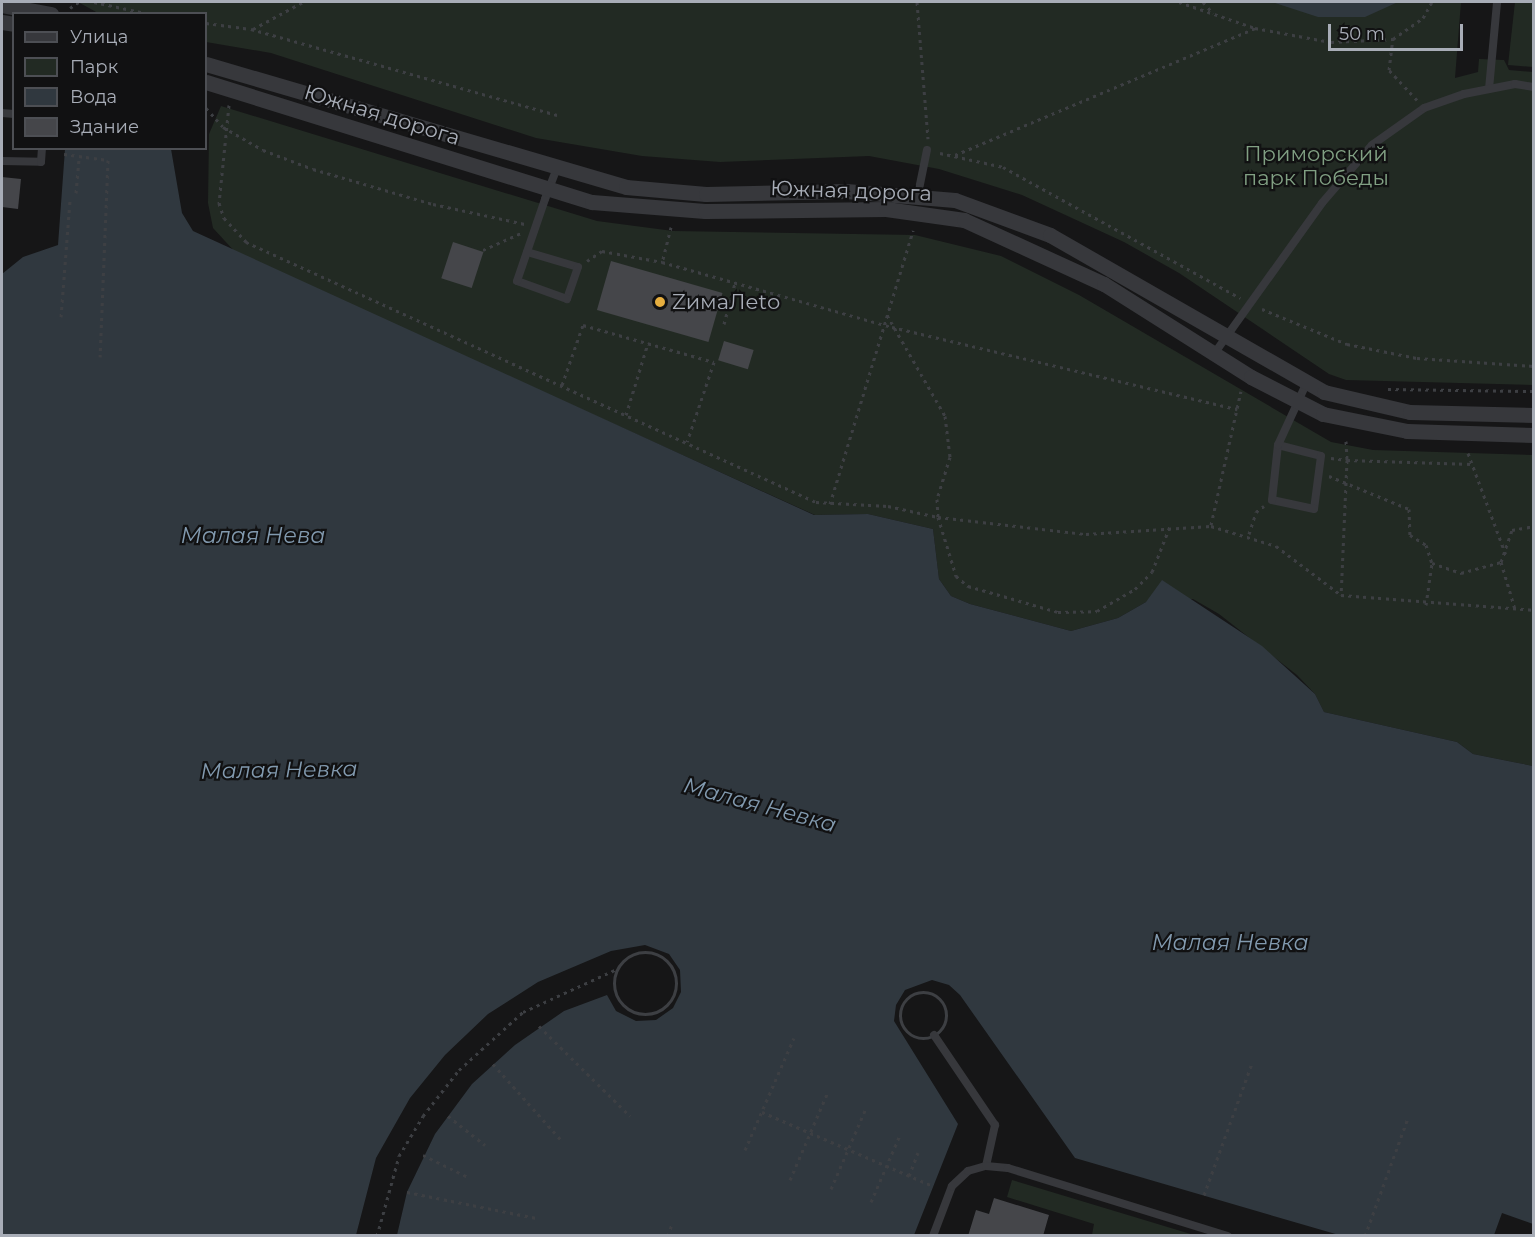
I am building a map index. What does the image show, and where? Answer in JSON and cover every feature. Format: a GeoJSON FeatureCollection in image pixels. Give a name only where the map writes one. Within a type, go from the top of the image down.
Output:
{"type":"FeatureCollection","features":[{"type":"Feature","properties":{"kind":"street"},"geometry":{"type":"LineString","coordinates":[[2,5],[40,12]]}},
{"type":"Feature","properties":{"kind":"street","name":"Южная дорога"},"geometry":{"type":"LineString","coordinates":[[207,63],[595,182],[662,191],[917,204],[964,220],[1093,279],[1296,403],[1347,422],[1407,431],[1533,435]]}},
{"type":"Feature","properties":{"kind":"street","name":"Южная дорога"},"geometry":{"type":"LineString","coordinates":[[207,82],[234,95],[592,202],[662,209],[917,204],[956,200],[1050,235],[1307,382],[1353,402],[1410,412],[1533,415]]}},
{"type":"Feature","properties":{"kind":"lane"},"geometry":{"type":"LineString","coordinates":[[1489,89],[1497,2]]}},
{"type":"Feature","properties":{"kind":"lane"},"geometry":{"type":"LineString","coordinates":[[234,95],[243,76]]}},
{"type":"Feature","properties":{"kind":"lane"},"geometry":{"type":"LineString","coordinates":[[1215,354],[1322,203],[1372,145],[1424,108],[1489,89],[1533,87]]}},
{"type":"Feature","properties":{"kind":"lane"},"geometry":{"type":"LineString","coordinates":[[2,161],[41,162],[42,150]]}},
{"type":"Feature","properties":{"kind":"lane"},"geometry":{"type":"LineString","coordinates":[[917,204],[927,150]]}},
{"type":"Feature","properties":{"kind":"lane"},"geometry":{"type":"LineString","coordinates":[[527,252],[578,267],[567,299],[517,282],[527,252],[536,226],[556,170]]}},
{"type":"Feature","properties":{"kind":"lane"},"geometry":{"type":"LineString","coordinates":[[662,191],[662,209]]}},
{"type":"Feature","properties":{"kind":"lane"},"geometry":{"type":"LineString","coordinates":[[1278,445],[1321,456],[1314,509],[1272,500],[1278,445],[1307,382]]}},
{"type":"Feature","properties":{"kind":"lane"},"geometry":{"type":"LineString","coordinates":[[934,1035],[995,1125],[986,1166]]}},
{"type":"Feature","properties":{"kind":"lane"},"geometry":{"type":"LineString","coordinates":[[933,1236],[952,1186],[968,1171],[986,1166],[1008,1168],[1228,1236]]}},
{"type":"Feature","properties":{"kind":"path"},"geometry":{"type":"LineString","coordinates":[[70,8],[79,2]]}},
{"type":"Feature","properties":{"kind":"path"},"geometry":{"type":"LineString","coordinates":[[94,2],[141,12]]}},
{"type":"Feature","properties":{"kind":"path"},"geometry":{"type":"LineString","coordinates":[[251,30],[303,2]]}},
{"type":"Feature","properties":{"kind":"path"},"geometry":{"type":"LineString","coordinates":[[917,2],[927,150],[1003,167],[1252,304],[1347,344],[1417,358],[1533,366]]}},
{"type":"Feature","properties":{"kind":"path"},"geometry":{"type":"LineString","coordinates":[[1179,2],[1255,28],[1331,42],[1393,39],[1423,18],[1432,2]]}},
{"type":"Feature","properties":{"kind":"path"},"geometry":{"type":"LineString","coordinates":[[1203,2],[1214,14]]}},
{"type":"Feature","properties":{"kind":"path"},"geometry":{"type":"LineString","coordinates":[[207,23],[251,30],[557,115]]}},
{"type":"Feature","properties":{"kind":"path"},"geometry":{"type":"LineString","coordinates":[[953,156],[1255,28]]}},
{"type":"Feature","properties":{"kind":"path"},"geometry":{"type":"LineString","coordinates":[[1393,39],[1389,70],[1424,108]]}},
{"type":"Feature","properties":{"kind":"path"},"geometry":{"type":"LineString","coordinates":[[234,95],[223,128],[219,203],[224,218],[246,242],[626,415],[830,504],[888,506],[938,517],[1086,534],[1170,526],[1211,526],[1249,534],[1292,556],[1341,595],[1426,605],[1533,610]]}},
{"type":"Feature","properties":{"kind":"path"},"geometry":{"type":"LineString","coordinates":[[207,109],[223,128],[263,150],[313,169],[433,204],[536,226]]}},
{"type":"Feature","properties":{"kind":"path"},"geometry":{"type":"LineString","coordinates":[[64,154],[108,160],[100,357]]}},
{"type":"Feature","properties":{"kind":"path"},"geometry":{"type":"LineString","coordinates":[[76,193],[79,156]]}},
{"type":"Feature","properties":{"kind":"path"},"geometry":{"type":"LineString","coordinates":[[60,317],[70,199]]}},
{"type":"Feature","properties":{"kind":"path"},"geometry":{"type":"LineString","coordinates":[[483,250],[536,226]]}},
{"type":"Feature","properties":{"kind":"path"},"geometry":{"type":"LineString","coordinates":[[662,261],[671,227]]}},
{"type":"Feature","properties":{"kind":"path"},"geometry":{"type":"LineString","coordinates":[[830,504],[913,230]]}},
{"type":"Feature","properties":{"kind":"path"},"geometry":{"type":"LineString","coordinates":[[578,267],[602,251],[662,261],[892,327],[1237,409]]}},
{"type":"Feature","properties":{"kind":"path"},"geometry":{"type":"LineString","coordinates":[[724,324],[735,283]]}},
{"type":"Feature","properties":{"kind":"path"},"geometry":{"type":"LineString","coordinates":[[887,315],[945,416],[950,458],[937,499],[938,517],[956,576],[968,586],[1078,613],[1115,603],[1135,589],[1152,572],[1170,526]]}},
{"type":"Feature","properties":{"kind":"path"},"geometry":{"type":"LineString","coordinates":[[562,385],[583,325],[714,362],[687,442]]}},
{"type":"Feature","properties":{"kind":"path"},"geometry":{"type":"LineString","coordinates":[[626,415],[648,343]]}},
{"type":"Feature","properties":{"kind":"path"},"geometry":{"type":"LineString","coordinates":[[1211,526],[1241,389]]}},
{"type":"Feature","properties":{"kind":"path"},"geometry":{"type":"LineString","coordinates":[[1379,390],[1533,391]]}},
{"type":"Feature","properties":{"kind":"path"},"geometry":{"type":"LineString","coordinates":[[1341,595],[1348,482],[1346,441]]}},
{"type":"Feature","properties":{"kind":"path"},"geometry":{"type":"LineString","coordinates":[[1468,453],[1506,555]]}},
{"type":"Feature","properties":{"kind":"path"},"geometry":{"type":"LineString","coordinates":[[1321,456],[1347,460],[1472,464]]}},
{"type":"Feature","properties":{"kind":"path"},"geometry":{"type":"LineString","coordinates":[[1319,472],[1409,509],[1410,535],[1426,545],[1432,563],[1426,605]]}},
{"type":"Feature","properties":{"kind":"path"},"geometry":{"type":"LineString","coordinates":[[1249,534],[1256,512],[1272,500]]}},
{"type":"Feature","properties":{"kind":"path"},"geometry":{"type":"LineString","coordinates":[[1432,563],[1461,573],[1501,562],[1506,555],[1512,530],[1533,526]]}},
{"type":"Feature","properties":{"kind":"path"},"geometry":{"type":"LineString","coordinates":[[1501,562],[1516,610]]}},
{"type":"Feature","properties":{"kind":"path"},"geometry":{"type":"LineString","coordinates":[[376,1236],[399,1156],[423,1116],[459,1070],[523,1012],[617,969],[636,953],[656,954],[674,971],[673,996],[656,1012],[630,1010],[615,990],[617,969]]}},
{"type":"Feature","properties":{"kind":"path"},"geometry":{"type":"LineString","coordinates":[[915,994],[930,994],[943,1003],[946,1018],[934,1035],[919,1038],[903,1025],[903,1005],[915,994]]}},
{"type":"Feature","properties":{"kind":"path"},"geometry":{"type":"LineString","coordinates":[[539,1026],[630,1116]]}},
{"type":"Feature","properties":{"kind":"path"},"geometry":{"type":"LineString","coordinates":[[745,1150],[794,1038]]}},
{"type":"Feature","properties":{"kind":"path"},"geometry":{"type":"LineString","coordinates":[[1204,1195],[1252,1062]]}},
{"type":"Feature","properties":{"kind":"path"},"geometry":{"type":"LineString","coordinates":[[493,1064],[562,1141]]}},
{"type":"Feature","properties":{"kind":"path"},"geometry":{"type":"LineString","coordinates":[[790,1180],[827,1094]]}},
{"type":"Feature","properties":{"kind":"path"},"geometry":{"type":"LineString","coordinates":[[831,1189],[866,1108]]}},
{"type":"Feature","properties":{"kind":"path"},"geometry":{"type":"LineString","coordinates":[[762,1113],[933,1186]]}},
{"type":"Feature","properties":{"kind":"path"},"geometry":{"type":"LineString","coordinates":[[448,1116],[485,1145]]}},
{"type":"Feature","properties":{"kind":"path"},"geometry":{"type":"LineString","coordinates":[[1365,1236],[1408,1118]]}},
{"type":"Feature","properties":{"kind":"path"},"geometry":{"type":"LineString","coordinates":[[871,1202],[900,1135]]}},
{"type":"Feature","properties":{"kind":"path"},"geometry":{"type":"LineString","coordinates":[[909,1176],[918,1153]]}},
{"type":"Feature","properties":{"kind":"path"},"geometry":{"type":"LineString","coordinates":[[423,1155],[468,1177]]}},
{"type":"Feature","properties":{"kind":"path"},"geometry":{"type":"LineString","coordinates":[[407,1192],[536,1218]]}},
{"type":"Feature","properties":{"kind":"path"},"geometry":{"type":"LineString","coordinates":[[668,1236],[672,1224]]}},
{"type":"Feature","properties":{"kind":"green space","name":"Приморский парк Победы"},"geometry":{"type":"Polygon","coordinates":[[[78,2],[1461,2],[1455,78],[1478,72],[1479,59],[1504,60],[1509,70],[1533,72],[1533,385],[1346,380],[1329,374],[1179,273],[1124,242],[1022,195],[939,169],[869,156],[720,162],[642,156],[536,138],[271,53],[207,42],[207,12],[96,12],[78,2]]]}},
{"type":"Feature","properties":{"kind":"green space"},"geometry":{"type":"Polygon","coordinates":[[[1515,2],[1533,2],[1533,67],[1508,65],[1515,2]]]}},
{"type":"Feature","properties":{"kind":"green space"},"geometry":{"type":"Polygon","coordinates":[[[221,106],[597,221],[673,231],[915,235],[1001,256],[1079,295],[1331,442],[1373,450],[1533,455],[1533,766],[1473,754],[1457,742],[1324,712],[1315,694],[1297,675],[1219,614],[1193,599],[1146,602],[1118,618],[1071,631],[970,604],[951,596],[939,579],[933,529],[868,514],[815,515],[236,253],[213,228],[208,203],[209,134],[221,106]]]}},
{"type":"Feature","properties":{"kind":"green space"},"geometry":{"type":"Polygon","coordinates":[[[1012,1180],[1194,1235],[1092,1235],[1094,1224],[1007,1197],[1012,1180]]]}},
{"type":"Feature","properties":{"kind":"water"},"geometry":{"type":"Polygon","coordinates":[[[1272,2],[1398,2],[1365,17],[1318,17],[1272,2]]]}},
{"type":"Feature","properties":{"kind":"water"},"geometry":{"type":"Polygon","coordinates":[[[65,150],[171,150],[182,213],[193,231],[814,515],[868,514],[933,529],[939,579],[951,596],[970,604],[1071,631],[1118,618],[1146,602],[1162,580],[1262,646],[1315,694],[1324,712],[1457,742],[1473,754],[1533,766],[1533,1224],[1502,1213],[1494,1235],[1339,1235],[1075,1158],[960,995],[949,985],[932,980],[905,990],[896,1005],[894,1021],[958,1124],[914,1235],[397,1235],[407,1192],[435,1134],[472,1084],[515,1045],[564,1011],[607,995],[616,1011],[636,1021],[656,1020],[673,1008],[681,992],[680,970],[669,954],[645,945],[611,951],[538,982],[488,1014],[445,1055],[410,1098],[376,1158],[356,1235],[2,1235],[2,274],[23,257],[58,245],[65,150]]]}},
{"type":"Feature","properties":{"kind":"building"},"geometry":{"type":"Polygon","coordinates":[[[2,177],[21,179],[18,209],[2,207],[2,177]]]}},
{"type":"Feature","properties":{"kind":"building"},"geometry":{"type":"Polygon","coordinates":[[[453,242],[483,252],[472,288],[441,278],[453,242]]]}},
{"type":"Feature","properties":{"kind":"building","name":"ZимаЛеtо"},"geometry":{"type":"Polygon","coordinates":[[[611,261],[723,293],[708,342],[597,310],[611,261]]]}},
{"type":"Feature","properties":{"kind":"building"},"geometry":{"type":"Polygon","coordinates":[[[724,341],[754,350],[748,369],[718,360],[724,341]]]}},
{"type":"Feature","properties":{"kind":"building"},"geometry":{"type":"Polygon","coordinates":[[[994,1198],[1049,1215],[1043,1236],[968,1236],[976,1210],[989,1214],[994,1198]]]}},
{"type":"Feature","properties":{"kind":"place","name":"ZимаЛеtо"},"geometry":{"type":"Point","coordinates":[660,302]}},
{"type":"Feature","properties":{"kind":"water label","name":"Малая Нева"},"geometry":{"type":"Point","coordinates":[253,536]}},
{"type":"Feature","properties":{"kind":"water label","name":"Малая Невка"},"geometry":{"type":"Point","coordinates":[279,770]}},
{"type":"Feature","properties":{"kind":"water label","name":"Малая Невка"},"geometry":{"type":"Point","coordinates":[760,805]}},
{"type":"Feature","properties":{"kind":"water label","name":"Малая Невка"},"geometry":{"type":"Point","coordinates":[1230,943]}}]}
